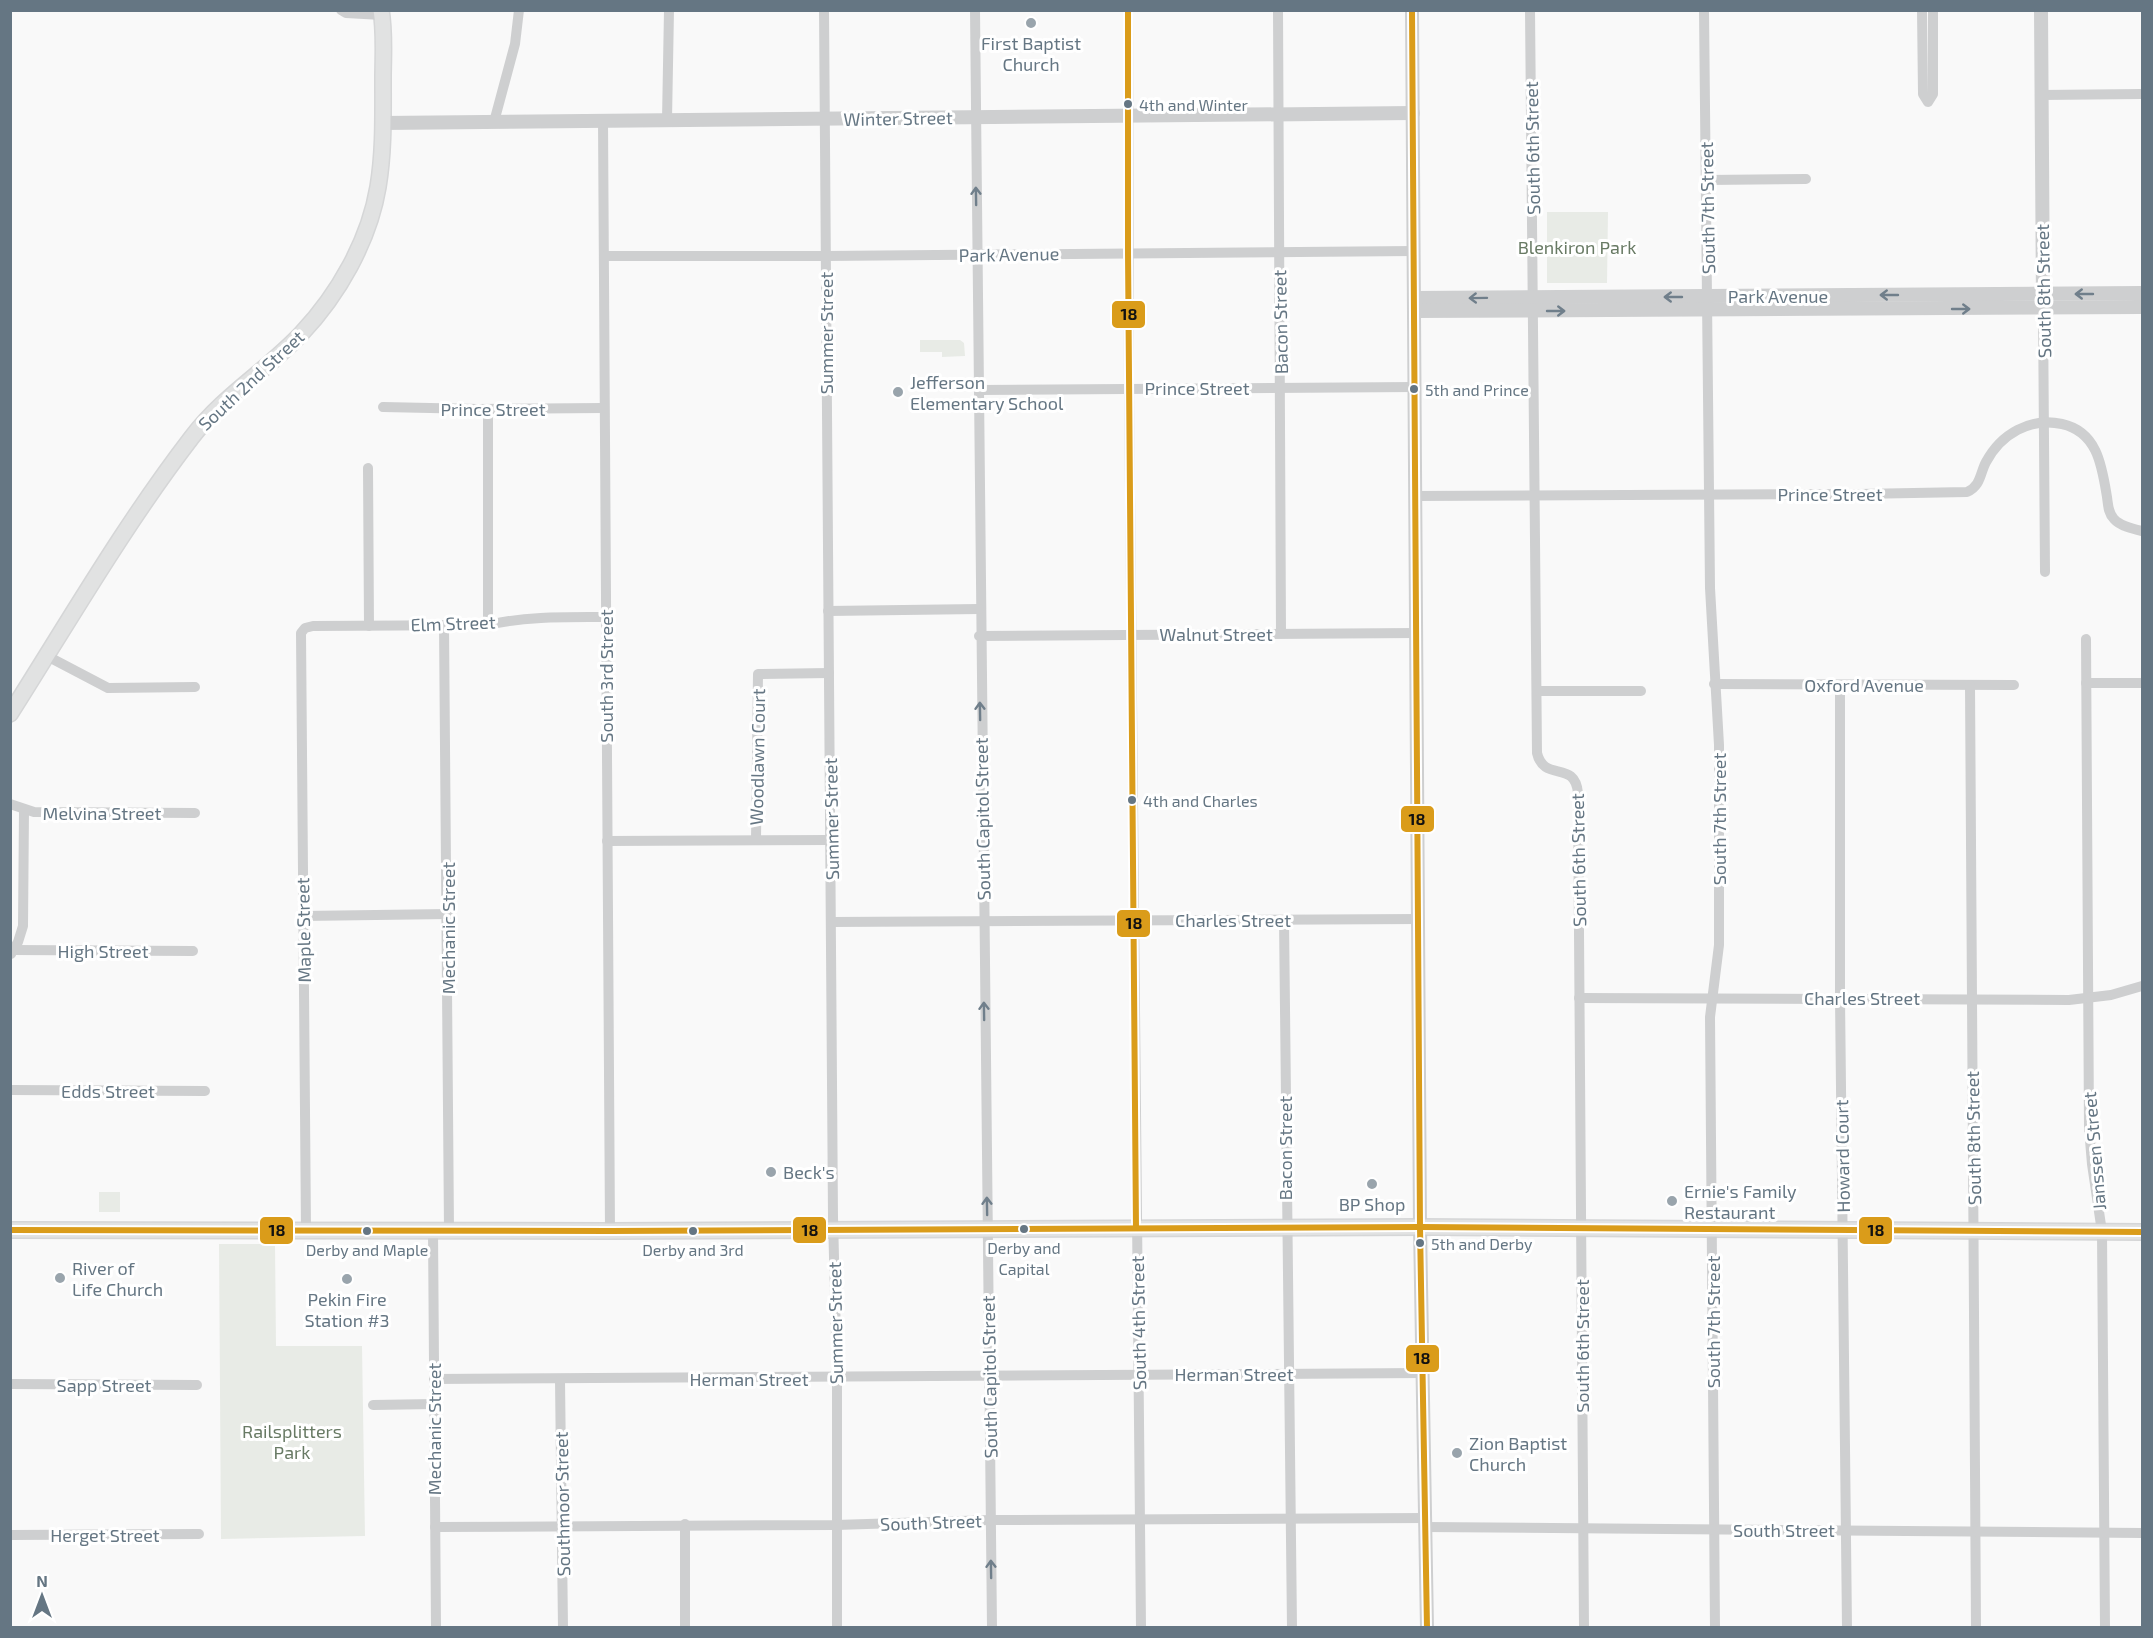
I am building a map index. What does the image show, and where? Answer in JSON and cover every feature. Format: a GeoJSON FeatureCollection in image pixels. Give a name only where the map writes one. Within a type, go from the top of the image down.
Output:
{"type":"FeatureCollection","features":[{"type":"Feature","properties":{"kind":"main road","name":"South 2nd Street"},"geometry":{"type":"LineString","coordinates":[[10,714],[117,543],[192,437],[219,405],[299,336],[328,302],[356,254],[373,210],[381,169],[382,12]]}},
{"type":"Feature","properties":{"kind":"main road"},"geometry":{"type":"LineString","coordinates":[[10,1230],[610,1231],[1420,1227],[2142,1232]]}},
{"type":"Feature","properties":{"kind":"street"},"geometry":{"type":"LineString","coordinates":[[341,10],[354,14],[382,12]]}},
{"type":"Feature","properties":{"kind":"street"},"geometry":{"type":"LineString","coordinates":[[494,122],[515,45],[519,10]]}},
{"type":"Feature","properties":{"kind":"street"},"geometry":{"type":"LineString","coordinates":[[668,120],[669,10]]}},
{"type":"Feature","properties":{"kind":"street","name":"Summer Street"},"geometry":{"type":"LineString","coordinates":[[824,10],[837,1378],[837,1628]]}},
{"type":"Feature","properties":{"kind":"street","name":"South Capitol Street"},"geometry":{"type":"LineString","coordinates":[[975,10],[979,636],[992,1628]]}},
{"type":"Feature","properties":{"kind":"street","name":"South 4th Street"},"geometry":{"type":"LineString","coordinates":[[1128,10],[1133,920],[1141,1628]]}},
{"type":"Feature","properties":{"kind":"street","name":"Bacon Street"},"geometry":{"type":"LineString","coordinates":[[1278,10],[1281,633]]}},
{"type":"Feature","properties":{"kind":"street"},"geometry":{"type":"LineString","coordinates":[[1412,10],[1420,1227],[1427,1628]]}},
{"type":"Feature","properties":{"kind":"street","name":"South 6th Street"},"geometry":{"type":"LineString","coordinates":[[1530,10],[1537,753],[1539,761],[1547,769],[1569,774],[1577,784],[1584,1628]]}},
{"type":"Feature","properties":{"kind":"street","name":"South 7th Street"},"geometry":{"type":"LineString","coordinates":[[1704,10],[1711,630],[1719,745],[1719,945],[1710,1017],[1715,1628]]}},
{"type":"Feature","properties":{"kind":"street"},"geometry":{"type":"LineString","coordinates":[[1922,10],[1923,94],[1928,102],[1933,94],[1933,10]]}},
{"type":"Feature","properties":{"kind":"street","name":"South 8th Street"},"geometry":{"type":"LineString","coordinates":[[2041,10],[2045,572]]}},
{"type":"Feature","properties":{"kind":"street"},"geometry":{"type":"LineString","coordinates":[[2041,95],[2142,94]]}},
{"type":"Feature","properties":{"kind":"street","name":"Winter Street"},"geometry":{"type":"LineString","coordinates":[[383,123],[1413,113]]}},
{"type":"Feature","properties":{"kind":"street","name":"South 3rd Street"},"geometry":{"type":"LineString","coordinates":[[603,121],[603,408],[610,1231]]}},
{"type":"Feature","properties":{"kind":"street"},"geometry":{"type":"LineString","coordinates":[[1707,180],[1806,178]]}},
{"type":"Feature","properties":{"kind":"street","name":"Park Avenue"},"geometry":{"type":"LineString","coordinates":[[603,256],[1414,250]]}},
{"type":"Feature","properties":{"kind":"street","name":"Park Avenue"},"geometry":{"type":"LineString","coordinates":[[2043,301],[2142,293]]}},
{"type":"Feature","properties":{"kind":"street","name":"Park Avenue"},"geometry":{"type":"LineString","coordinates":[[1414,305],[2043,301],[2142,307]]}},
{"type":"Feature","properties":{"kind":"street","name":"Prince Street"},"geometry":{"type":"LineString","coordinates":[[979,390],[1414,387]]}},
{"type":"Feature","properties":{"kind":"street","name":"Prince Street"},"geometry":{"type":"LineString","coordinates":[[383,407],[603,408]]}},
{"type":"Feature","properties":{"kind":"street"},"geometry":{"type":"LineString","coordinates":[[488,409],[488,625]]}},
{"type":"Feature","properties":{"kind":"street","name":"Prince Street"},"geometry":{"type":"LineString","coordinates":[[1416,496],[1967,492],[1977,484],[1986,462],[1999,442],[2019,428],[2044,423],[2069,426],[2090,441],[2102,467],[2111,515],[2121,524],[2142,531]]}},
{"type":"Feature","properties":{"kind":"street"},"geometry":{"type":"LineString","coordinates":[[368,468],[369,626]]}},
{"type":"Feature","properties":{"kind":"street"},"geometry":{"type":"LineString","coordinates":[[828,611],[979,609]]}},
{"type":"Feature","properties":{"kind":"street","name":"Elm Street"},"geometry":{"type":"LineString","coordinates":[[303,630],[313,626],[488,625],[513,619],[605,617]]}},
{"type":"Feature","properties":{"kind":"street","name":"Mechanic Street"},"geometry":{"type":"LineString","coordinates":[[444,625],[449,1230]]}},
{"type":"Feature","properties":{"kind":"street","name":"Maple Street"},"geometry":{"type":"LineString","coordinates":[[303,630],[300,637],[306,1231]]}},
{"type":"Feature","properties":{"kind":"street","name":"Walnut Street"},"geometry":{"type":"LineString","coordinates":[[979,636],[1416,633]]}},
{"type":"Feature","properties":{"kind":"street","name":"Janssen Street"},"geometry":{"type":"LineString","coordinates":[[2086,639],[2089,1128],[2102,1232],[2105,1628]]}},
{"type":"Feature","properties":{"kind":"street"},"geometry":{"type":"LineString","coordinates":[[47,656],[111,689],[195,687]]}},
{"type":"Feature","properties":{"kind":"street","name":"Woodlawn Court"},"geometry":{"type":"LineString","coordinates":[[756,840],[758,674],[829,673]]}},
{"type":"Feature","properties":{"kind":"street"},"geometry":{"type":"LineString","coordinates":[[2086,683],[2142,683]]}},
{"type":"Feature","properties":{"kind":"street","name":"Oxford Avenue"},"geometry":{"type":"LineString","coordinates":[[1714,684],[2014,685]]}},
{"type":"Feature","properties":{"kind":"street","name":"Howard Court"},"geometry":{"type":"LineString","coordinates":[[1840,685],[1840,998],[1846,1628]]}},
{"type":"Feature","properties":{"kind":"street","name":"South 8th Street"},"geometry":{"type":"LineString","coordinates":[[1970,685],[1976,1628]]}},
{"type":"Feature","properties":{"kind":"street"},"geometry":{"type":"LineString","coordinates":[[1537,691],[1641,692]]}},
{"type":"Feature","properties":{"kind":"street","name":"Melvina Street"},"geometry":{"type":"LineString","coordinates":[[10,804],[34,813],[195,813]]}},
{"type":"Feature","properties":{"kind":"street"},"geometry":{"type":"LineString","coordinates":[[12,952],[23,926],[24,810]]}},
{"type":"Feature","properties":{"kind":"street"},"geometry":{"type":"LineString","coordinates":[[607,841],[831,840]]}},
{"type":"Feature","properties":{"kind":"street"},"geometry":{"type":"LineString","coordinates":[[10,885],[23,885]]}},
{"type":"Feature","properties":{"kind":"street"},"geometry":{"type":"LineString","coordinates":[[303,915],[448,914]]}},
{"type":"Feature","properties":{"kind":"street","name":"Charles Street"},"geometry":{"type":"LineString","coordinates":[[831,922],[1419,919]]}},
{"type":"Feature","properties":{"kind":"street","name":"Bacon Street"},"geometry":{"type":"LineString","coordinates":[[1284,920],[1292,1628]]}},
{"type":"Feature","properties":{"kind":"street","name":"High Street"},"geometry":{"type":"LineString","coordinates":[[12,952],[193,951]]}},
{"type":"Feature","properties":{"kind":"street","name":"Charles Street"},"geometry":{"type":"LineString","coordinates":[[1579,999],[2087,999],[2142,986]]}},
{"type":"Feature","properties":{"kind":"street","name":"Edds Street"},"geometry":{"type":"LineString","coordinates":[[10,1090],[205,1091]]}},
{"type":"Feature","properties":{"kind":"street","name":"Mechanic Street"},"geometry":{"type":"LineString","coordinates":[[433,1231],[436,1628]]}},
{"type":"Feature","properties":{"kind":"street","name":"Herman Street"},"geometry":{"type":"LineString","coordinates":[[434,1380],[1423,1373]]}},
{"type":"Feature","properties":{"kind":"street","name":"Southmoor Street"},"geometry":{"type":"LineString","coordinates":[[560,1380],[563,1628]]}},
{"type":"Feature","properties":{"kind":"street","name":"Sapp Street"},"geometry":{"type":"LineString","coordinates":[[10,1384],[197,1385]]}},
{"type":"Feature","properties":{"kind":"street"},"geometry":{"type":"LineString","coordinates":[[373,1405],[434,1404]]}},
{"type":"Feature","properties":{"kind":"street","name":"South Street"},"geometry":{"type":"LineString","coordinates":[[435,1527],[836,1525],[990,1520],[1290,1519],[1583,1529],[2142,1533]]}},
{"type":"Feature","properties":{"kind":"street"},"geometry":{"type":"LineString","coordinates":[[685,1524],[685,1628]]}},
{"type":"Feature","properties":{"kind":"street","name":"Herget Street"},"geometry":{"type":"LineString","coordinates":[[10,1535],[199,1534]]}},
{"type":"Feature","properties":{"kind":"green space","name":"Blenkiron Park"},"geometry":{"type":"Polygon","coordinates":[[[1547,212],[1608,212],[1607,283],[1547,283],[1547,212]]]}},
{"type":"Feature","properties":{"kind":"green space"},"geometry":{"type":"Polygon","coordinates":[[[920,340],[960,340],[964,343],[965,356],[942,357],[942,352],[920,352],[920,340]]]}},
{"type":"Feature","properties":{"kind":"green space"},"geometry":{"type":"Polygon","coordinates":[[[99,1192],[120,1192],[120,1212],[99,1212],[99,1192]]]}},
{"type":"Feature","properties":{"kind":"green space","name":"Railsplitters Park"},"geometry":{"type":"Polygon","coordinates":[[[219,1244],[275,1244],[276,1346],[362,1346],[365,1536],[221,1539],[219,1244]]]}},
{"type":"Feature","properties":{"kind":"transit line","name":"18"},"geometry":{"type":"LineString","coordinates":[[1128,10],[1136,1228]]}},
{"type":"Feature","properties":{"kind":"transit line","name":"18"},"geometry":{"type":"LineString","coordinates":[[1412,10],[1420,1227],[1427,1628]]}},
{"type":"Feature","properties":{"kind":"transit line","name":"18"},"geometry":{"type":"LineString","coordinates":[[10,1230],[610,1231],[1420,1227],[2142,1232]]}},
{"type":"Feature","properties":{"kind":"place","name":"First Baptist Church"},"geometry":{"type":"Point","coordinates":[1031,23]}},
{"type":"Feature","properties":{"kind":"place","name":"4th and Winter"},"geometry":{"type":"Point","coordinates":[1128,104]}},
{"type":"Feature","properties":{"kind":"place","name":"5th and Prince"},"geometry":{"type":"Point","coordinates":[1414,389]}},
{"type":"Feature","properties":{"kind":"place","name":"Jefferson Elementary School"},"geometry":{"type":"Point","coordinates":[898,392]}},
{"type":"Feature","properties":{"kind":"place","name":"4th and Charles"},"geometry":{"type":"Point","coordinates":[1132,800]}},
{"type":"Feature","properties":{"kind":"place","name":"Beck's"},"geometry":{"type":"Point","coordinates":[771,1172]}},
{"type":"Feature","properties":{"kind":"place","name":"BP Shop"},"geometry":{"type":"Point","coordinates":[1372,1184]}},
{"type":"Feature","properties":{"kind":"place","name":"Ernie's Family Restaurant"},"geometry":{"type":"Point","coordinates":[1672,1201]}},
{"type":"Feature","properties":{"kind":"place","name":"Derby and Capital"},"geometry":{"type":"Point","coordinates":[1024,1229]}},
{"type":"Feature","properties":{"kind":"place","name":"Derby and Maple"},"geometry":{"type":"Point","coordinates":[367,1231]}},
{"type":"Feature","properties":{"kind":"place","name":"Derby and 3rd"},"geometry":{"type":"Point","coordinates":[693,1231]}},
{"type":"Feature","properties":{"kind":"place","name":"5th and Derby"},"geometry":{"type":"Point","coordinates":[1420,1243]}},
{"type":"Feature","properties":{"kind":"place","name":"River of Life Church"},"geometry":{"type":"Point","coordinates":[60,1278]}},
{"type":"Feature","properties":{"kind":"place","name":"Pekin Fire Station #3"},"geometry":{"type":"Point","coordinates":[347,1279]}},
{"type":"Feature","properties":{"kind":"place","name":"Zion Baptist Church"},"geometry":{"type":"Point","coordinates":[1457,1453]}}]}
